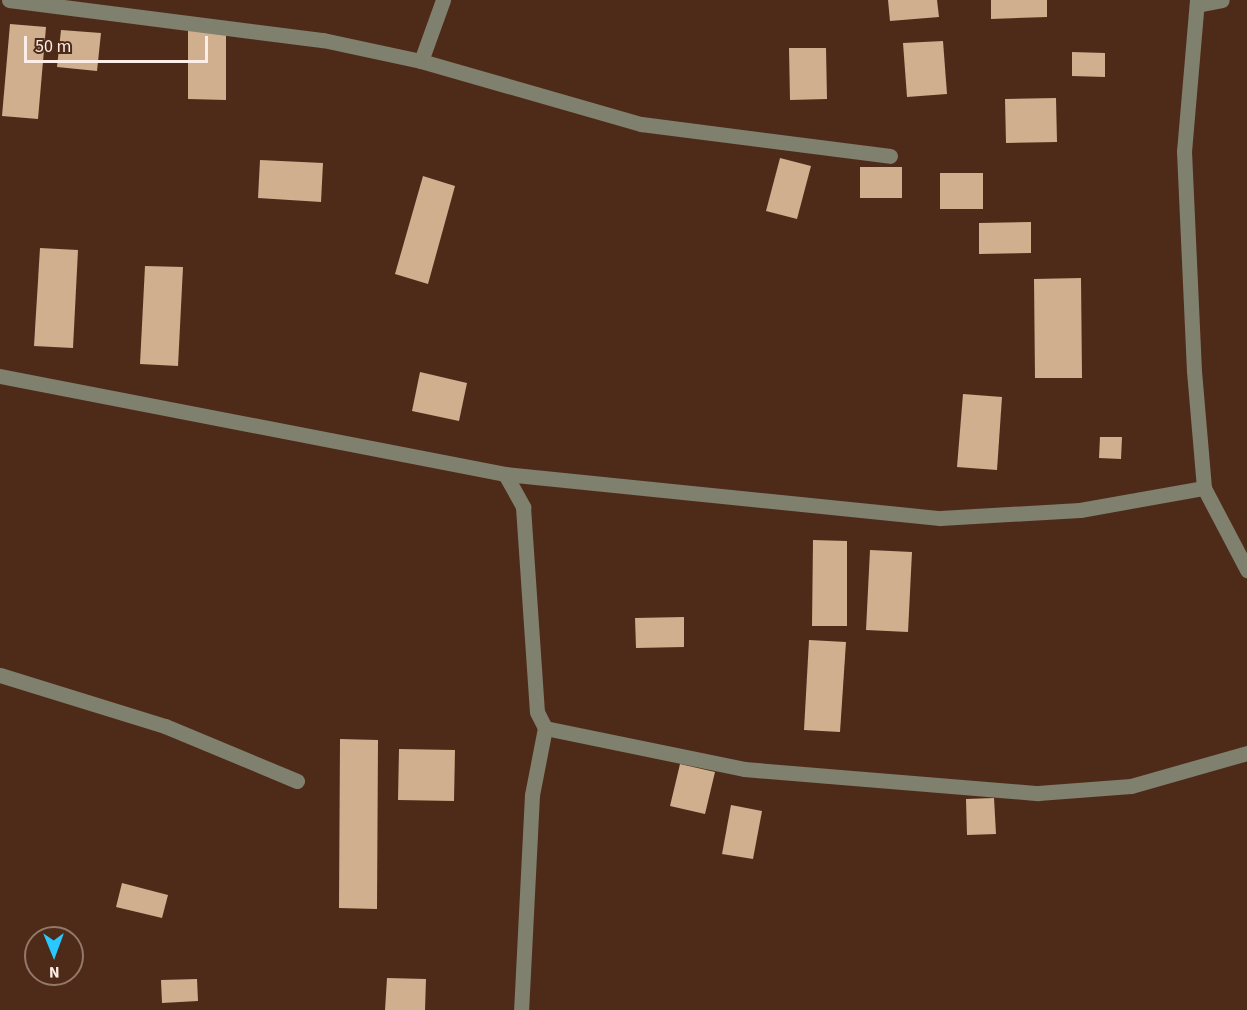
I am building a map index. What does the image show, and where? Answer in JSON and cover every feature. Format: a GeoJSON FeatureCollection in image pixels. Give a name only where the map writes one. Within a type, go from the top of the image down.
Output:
{"type":"FeatureCollection","features":[{"type":"Feature","properties":{"kind":"street"},"geometry":{"type":"LineString","coordinates":[[9,0],[323,40],[421,61],[641,124],[890,156]]}},
{"type":"Feature","properties":{"kind":"street"},"geometry":{"type":"LineString","coordinates":[[421,61],[443,0]]}},
{"type":"Feature","properties":{"kind":"street"},"geometry":{"type":"LineString","coordinates":[[1222,0],[1197,3],[1184,151],[1204,488],[1247,570]]}},
{"type":"Feature","properties":{"kind":"street"},"geometry":{"type":"LineString","coordinates":[[0,376],[505,474],[940,518],[1080,510],[1204,488]]}},
{"type":"Feature","properties":{"kind":"street"},"geometry":{"type":"LineString","coordinates":[[505,474],[523,507],[537,712],[546,728],[532,795],[521,1010]]}},
{"type":"Feature","properties":{"kind":"street"},"geometry":{"type":"LineString","coordinates":[[0,675],[165,726],[297,781]]}},
{"type":"Feature","properties":{"kind":"street"},"geometry":{"type":"LineString","coordinates":[[546,728],[744,769],[1038,793],[1131,786],[1247,753]]}},
{"type":"Feature","properties":{"kind":"building"},"geometry":{"type":"Polygon","coordinates":[[[888,0],[937,0],[939,17],[890,21],[888,0]]]}},
{"type":"Feature","properties":{"kind":"building"},"geometry":{"type":"Polygon","coordinates":[[[991,0],[1047,0],[1047,17],[991,19],[991,0]]]}},
{"type":"Feature","properties":{"kind":"building"},"geometry":{"type":"Polygon","coordinates":[[[10,24],[46,27],[38,119],[2,116],[10,24]]]}},
{"type":"Feature","properties":{"kind":"building"},"geometry":{"type":"Polygon","coordinates":[[[61,30],[101,33],[97,71],[57,67],[61,30]]]}},
{"type":"Feature","properties":{"kind":"building"},"geometry":{"type":"Polygon","coordinates":[[[188,30],[226,30],[226,100],[188,99],[188,30]]]}},
{"type":"Feature","properties":{"kind":"building"},"geometry":{"type":"Polygon","coordinates":[[[943,41],[947,94],[907,97],[903,43],[943,41]]]}},
{"type":"Feature","properties":{"kind":"building"},"geometry":{"type":"Polygon","coordinates":[[[789,48],[826,48],[827,99],[790,100],[789,48]]]}},
{"type":"Feature","properties":{"kind":"building"},"geometry":{"type":"Polygon","coordinates":[[[1072,52],[1105,53],[1105,77],[1072,76],[1072,52]]]}},
{"type":"Feature","properties":{"kind":"building"},"geometry":{"type":"Polygon","coordinates":[[[1056,98],[1057,142],[1006,143],[1005,99],[1056,98]]]}},
{"type":"Feature","properties":{"kind":"building"},"geometry":{"type":"Polygon","coordinates":[[[780,158],[811,166],[797,219],[766,211],[780,158]]]}},
{"type":"Feature","properties":{"kind":"building"},"geometry":{"type":"Polygon","coordinates":[[[260,160],[323,163],[321,202],[258,198],[260,160]]]}},
{"type":"Feature","properties":{"kind":"building"},"geometry":{"type":"Polygon","coordinates":[[[860,167],[902,167],[902,198],[860,198],[860,167]]]}},
{"type":"Feature","properties":{"kind":"building"},"geometry":{"type":"Polygon","coordinates":[[[940,173],[983,173],[983,209],[940,209],[940,173]]]}},
{"type":"Feature","properties":{"kind":"building"},"geometry":{"type":"Polygon","coordinates":[[[423,176],[455,186],[428,284],[395,274],[423,176]]]}},
{"type":"Feature","properties":{"kind":"building"},"geometry":{"type":"Polygon","coordinates":[[[1031,222],[1031,253],[979,254],[979,223],[1031,222]]]}},
{"type":"Feature","properties":{"kind":"building"},"geometry":{"type":"Polygon","coordinates":[[[40,248],[78,250],[73,348],[34,346],[40,248]]]}},
{"type":"Feature","properties":{"kind":"building"},"geometry":{"type":"Polygon","coordinates":[[[145,266],[183,267],[178,366],[140,364],[145,266]]]}},
{"type":"Feature","properties":{"kind":"building"},"geometry":{"type":"Polygon","coordinates":[[[1081,278],[1082,378],[1035,378],[1034,279],[1081,278]]]}},
{"type":"Feature","properties":{"kind":"building"},"geometry":{"type":"Polygon","coordinates":[[[420,372],[467,383],[459,421],[412,411],[420,372]]]}},
{"type":"Feature","properties":{"kind":"building"},"geometry":{"type":"Polygon","coordinates":[[[963,394],[1002,397],[997,470],[957,467],[963,394]]]}},
{"type":"Feature","properties":{"kind":"building"},"geometry":{"type":"Polygon","coordinates":[[[1100,437],[1122,437],[1121,459],[1099,458],[1100,437]]]}},
{"type":"Feature","properties":{"kind":"building"},"geometry":{"type":"Polygon","coordinates":[[[813,540],[847,541],[847,626],[812,626],[813,540]]]}},
{"type":"Feature","properties":{"kind":"building"},"geometry":{"type":"Polygon","coordinates":[[[870,550],[912,552],[908,632],[866,630],[870,550]]]}},
{"type":"Feature","properties":{"kind":"building"},"geometry":{"type":"Polygon","coordinates":[[[684,617],[684,647],[636,648],[635,618],[684,617]]]}},
{"type":"Feature","properties":{"kind":"building"},"geometry":{"type":"Polygon","coordinates":[[[809,640],[846,642],[840,732],[804,730],[809,640]]]}},
{"type":"Feature","properties":{"kind":"building"},"geometry":{"type":"Polygon","coordinates":[[[340,739],[378,740],[377,909],[339,908],[340,739]]]}},
{"type":"Feature","properties":{"kind":"building"},"geometry":{"type":"Polygon","coordinates":[[[399,749],[455,750],[454,801],[398,800],[399,749]]]}},
{"type":"Feature","properties":{"kind":"building"},"geometry":{"type":"Polygon","coordinates":[[[680,764],[715,772],[705,814],[670,806],[680,764]]]}},
{"type":"Feature","properties":{"kind":"building"},"geometry":{"type":"Polygon","coordinates":[[[994,798],[996,834],[967,835],[966,799],[994,798]]]}},
{"type":"Feature","properties":{"kind":"building"},"geometry":{"type":"Polygon","coordinates":[[[731,805],[762,811],[753,859],[722,854],[731,805]]]}},
{"type":"Feature","properties":{"kind":"building"},"geometry":{"type":"Polygon","coordinates":[[[122,883],[168,895],[162,918],[116,907],[122,883]]]}},
{"type":"Feature","properties":{"kind":"building"},"geometry":{"type":"Polygon","coordinates":[[[387,978],[426,979],[425,1010],[385,1010],[387,978]]]}},
{"type":"Feature","properties":{"kind":"building"},"geometry":{"type":"Polygon","coordinates":[[[197,979],[198,1001],[162,1003],[161,980],[197,979]]]}}]}
